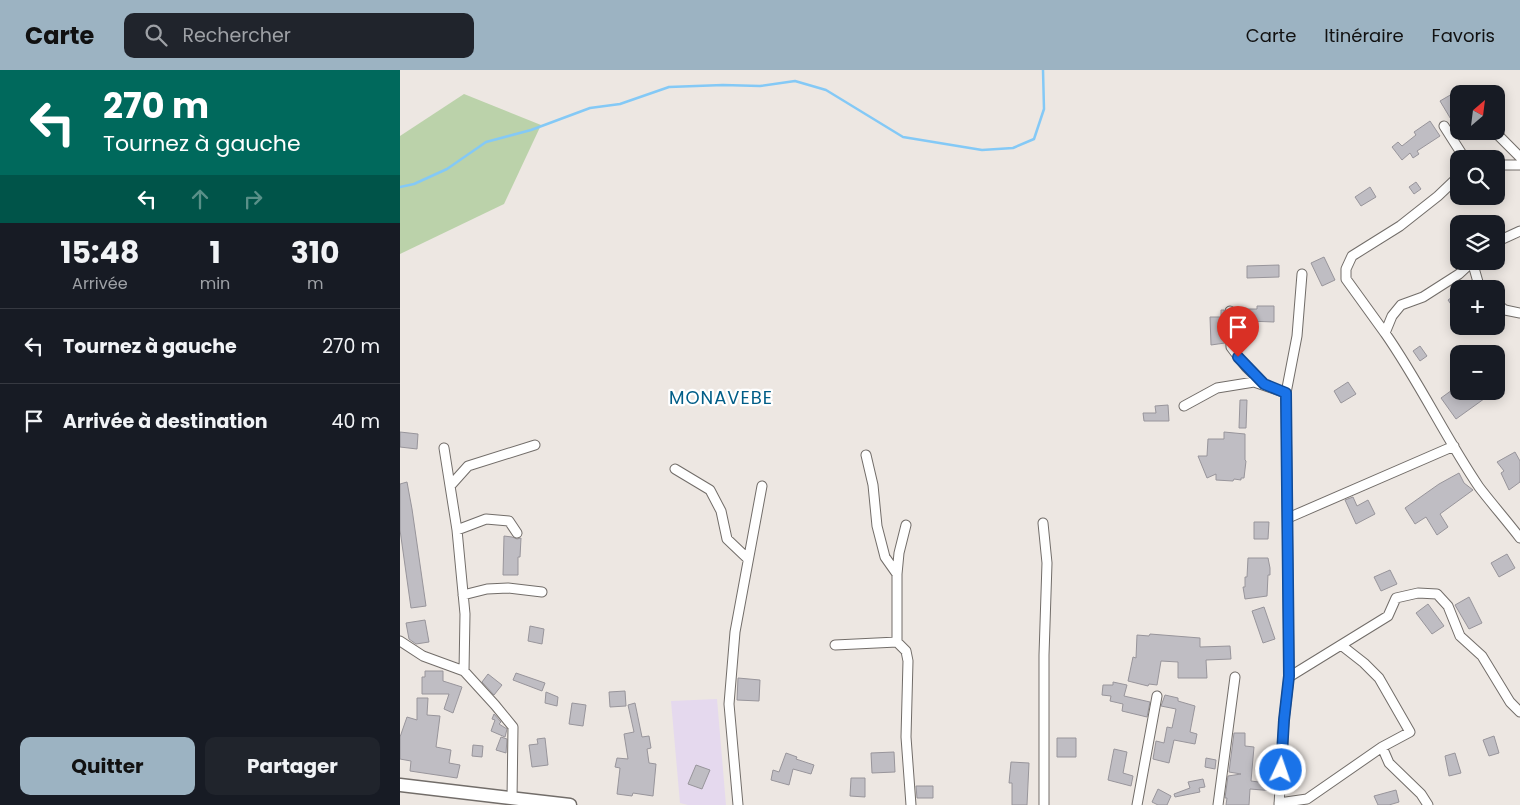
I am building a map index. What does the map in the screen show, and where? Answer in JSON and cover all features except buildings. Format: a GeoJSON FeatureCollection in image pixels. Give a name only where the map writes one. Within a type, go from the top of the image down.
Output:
{"type":"FeatureCollection","features":[{"type":"Feature","properties":{"kind":"main road"},"geometry":{"type":"LineString","coordinates":[[400,785],[570,805]]}},
{"type":"Feature","properties":{"kind":"street"},"geometry":{"type":"LineString","coordinates":[[1444,126],[1459,150]]}},
{"type":"Feature","properties":{"kind":"street"},"geometry":{"type":"LineString","coordinates":[[1503,140],[1520,157]]}},
{"type":"Feature","properties":{"kind":"street"},"geometry":{"type":"LineString","coordinates":[[1505,165],[1520,165]]}},
{"type":"Feature","properties":{"kind":"street"},"geometry":{"type":"LineString","coordinates":[[1450,185],[1400,226],[1352,256],[1346,268],[1346,280],[1406,364],[1423,396],[1480,487],[1520,538]]}},
{"type":"Feature","properties":{"kind":"street"},"geometry":{"type":"LineString","coordinates":[[1505,238],[1520,231]]}},
{"type":"Feature","properties":{"kind":"street"},"geometry":{"type":"LineString","coordinates":[[1385,333],[1392,316],[1401,305],[1423,297],[1463,270]]}},
{"type":"Feature","properties":{"kind":"street"},"geometry":{"type":"LineString","coordinates":[[1302,274],[1297,336],[1286,393],[1289,676],[1284,720],[1279,804],[1307,799],[1382,747],[1410,732],[1379,678],[1364,663],[1341,646]]}},
{"type":"Feature","properties":{"kind":"street"},"geometry":{"type":"LineString","coordinates":[[1505,310],[1520,313]]}},
{"type":"Feature","properties":{"kind":"street"},"geometry":{"type":"LineString","coordinates":[[1230,311],[1230,347],[1246,367],[1262,380],[1264,384]]}},
{"type":"Feature","properties":{"kind":"street"},"geometry":{"type":"LineString","coordinates":[[1184,406],[1217,388],[1254,382],[1286,393]]}},
{"type":"Feature","properties":{"kind":"street"},"geometry":{"type":"LineString","coordinates":[[451,486],[468,466],[535,445]]}},
{"type":"Feature","properties":{"kind":"street"},"geometry":{"type":"LineString","coordinates":[[1288,518],[1454,446]]}},
{"type":"Feature","properties":{"kind":"street"},"geometry":{"type":"LineString","coordinates":[[444,448],[457,530],[465,614],[464,671]]}},
{"type":"Feature","properties":{"kind":"street"},"geometry":{"type":"LineString","coordinates":[[866,455],[873,484],[877,526],[881,542],[885,557],[897,574]]}},
{"type":"Feature","properties":{"kind":"street"},"geometry":{"type":"LineString","coordinates":[[675,470],[710,490],[721,511],[727,539],[748,560]]}},
{"type":"Feature","properties":{"kind":"street"},"geometry":{"type":"LineString","coordinates":[[738,805],[729,704],[735,632],[762,486]]}},
{"type":"Feature","properties":{"kind":"street"},"geometry":{"type":"LineString","coordinates":[[457,530],[486,519],[508,521],[517,533]]}},
{"type":"Feature","properties":{"kind":"street"},"geometry":{"type":"LineString","coordinates":[[1043,523],[1047,563],[1044,656],[1044,805]]}},
{"type":"Feature","properties":{"kind":"street"},"geometry":{"type":"LineString","coordinates":[[906,525],[899,553],[897,574],[897,642],[906,651],[908,661],[906,737],[911,805]]}},
{"type":"Feature","properties":{"kind":"street"},"geometry":{"type":"LineString","coordinates":[[463,595],[494,588],[542,592]]}},
{"type":"Feature","properties":{"kind":"street"},"geometry":{"type":"LineString","coordinates":[[1289,676],[1388,616],[1396,598],[1418,593],[1437,594],[1448,606],[1460,636],[1482,656],[1510,702],[1520,712]]}},
{"type":"Feature","properties":{"kind":"street"},"geometry":{"type":"LineString","coordinates":[[400,641],[423,656],[464,671],[513,727],[512,799]]}},
{"type":"Feature","properties":{"kind":"street"},"geometry":{"type":"LineString","coordinates":[[835,645],[897,642]]}},
{"type":"Feature","properties":{"kind":"street"},"geometry":{"type":"LineString","coordinates":[[1218,805],[1235,677]]}},
{"type":"Feature","properties":{"kind":"street"},"geometry":{"type":"LineString","coordinates":[[1137,805],[1157,696]]}},
{"type":"Feature","properties":{"kind":"street"},"geometry":{"type":"LineString","coordinates":[[1382,747],[1389,764],[1421,794],[1428,805]]}},
{"type":"Feature","properties":{"kind":"shaded area"},"geometry":{"type":"Polygon","coordinates":[[[717,699],[726,805],[688,805],[680,803],[671,701],[717,699]]]}},
{"type":"Feature","properties":{"kind":"green space"},"geometry":{"type":"Polygon","coordinates":[[[464,94],[541,125],[504,204],[400,254],[400,136],[464,94]]]}},
{"type":"Feature","properties":{"kind":"waterway"},"geometry":{"type":"LineString","coordinates":[[400,187],[414,184],[447,169],[486,142],[531,130],[590,108],[620,104],[669,87],[760,86],[795,81],[826,90],[903,137],[982,150],[1013,148],[1034,139],[1044,109],[1043,70]]}},
{"type":"Feature","properties":{"kind":"district","name":"MONAVEBE"},"geometry":{"type":"Point","coordinates":[721,397]}},
{"type":"Feature","properties":{"kind":"route"},"geometry":{"type":"LineString","coordinates":[[1238,357],[1264,384],[1286,393],[1289,676],[1281,770]]}}]}
